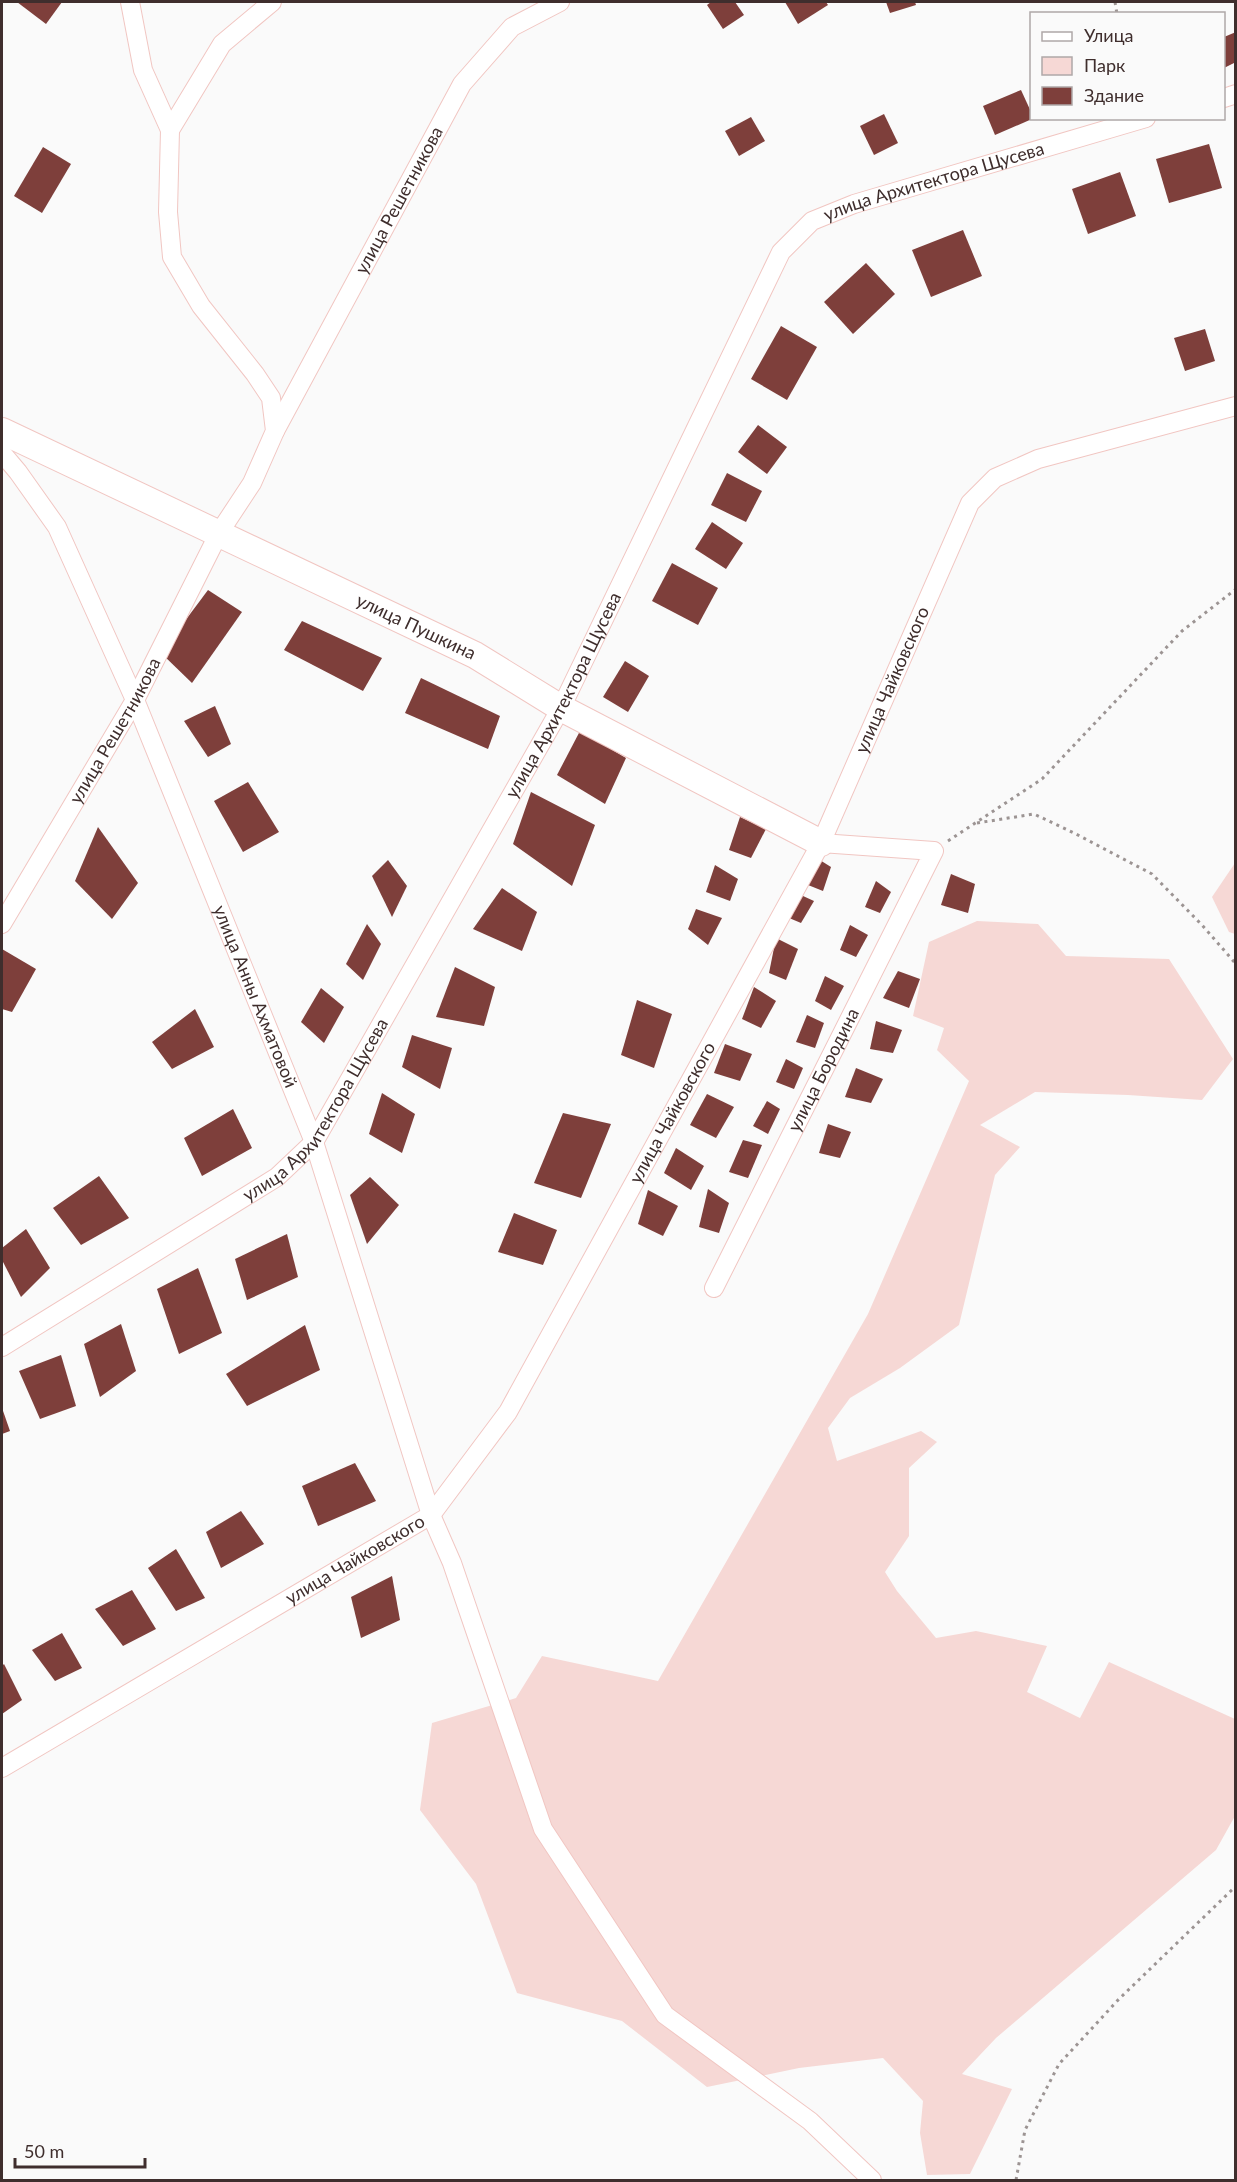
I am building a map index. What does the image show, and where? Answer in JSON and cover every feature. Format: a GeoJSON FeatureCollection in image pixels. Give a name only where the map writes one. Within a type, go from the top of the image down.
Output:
{"type":"FeatureCollection","features":[{"type":"Feature","properties":{"kind":"street"},"geometry":{"type":"LineString","coordinates":[[130,2],[143,70],[170,130],[168,212],[172,257],[201,306],[271,398],[275,431]]}},
{"type":"Feature","properties":{"kind":"street"},"geometry":{"type":"LineString","coordinates":[[170,130],[222,44],[272,2]]}},
{"type":"Feature","properties":{"kind":"street","name":"улица Решетникова"},"geometry":{"type":"LineString","coordinates":[[2,924],[135,700],[219,533],[252,483],[275,431],[462,84],[512,27],[560,2]]}},
{"type":"Feature","properties":{"kind":"street","name":"улица Архитектора Щусева"},"geometry":{"type":"LineString","coordinates":[[2,1347],[277,1177],[314,1142],[561,708],[781,252],[812,221],[854,204],[1139,120]]}},
{"type":"Feature","properties":{"kind":"street","name":"улица Чайковского"},"geometry":{"type":"LineString","coordinates":[[2,1768],[431,1515],[508,1412],[820,843],[970,503],[995,477],[1038,459],[1236,406]]}},
{"type":"Feature","properties":{"kind":"street","name":"улица Пушкина"},"geometry":{"type":"LineString","coordinates":[[2,430],[475,655],[561,708],[820,843]]}},
{"type":"Feature","properties":{"kind":"street","name":"улица Анны Ахматовой"},"geometry":{"type":"LineString","coordinates":[[2,453],[57,527],[135,700],[314,1142],[431,1515],[452,1563],[543,1829],[665,2015],[810,2121],[872,2181]]}},
{"type":"Feature","properties":{"kind":"street"},"geometry":{"type":"LineString","coordinates":[[820,843],[934,851]]}},
{"type":"Feature","properties":{"kind":"street","name":"улица Бородина"},"geometry":{"type":"LineString","coordinates":[[714,1288],[934,851]]}},
{"type":"Feature","properties":{"kind":"path"},"geometry":{"type":"LineString","coordinates":[[934,851],[1042,779],[1182,631],[1236,589]]}},
{"type":"Feature","properties":{"kind":"path"},"geometry":{"type":"LineString","coordinates":[[975,824],[1034,814],[1152,874],[1236,964]]}},
{"type":"Feature","properties":{"kind":"path"},"geometry":{"type":"LineString","coordinates":[[1016,2181],[1025,2130],[1059,2064],[1119,1999],[1236,1886]]}},
{"type":"Feature","properties":{"kind":"green space"},"geometry":{"type":"Polygon","coordinates":[[[1235,863],[1235,934],[1229,932],[1212,897],[1235,863]]]}},
{"type":"Feature","properties":{"kind":"green space"},"geometry":{"type":"Polygon","coordinates":[[[977,921],[1038,924],[1066,956],[1169,959],[1233,1059],[1202,1100],[1035,1092],[980,1125],[1020,1147],[995,1175],[959,1325],[900,1368],[850,1398],[828,1428],[837,1461],[921,1431],[937,1442],[909,1468],[909,1536],[885,1572],[897,1591],[936,1638],[976,1631],[1047,1646],[1027,1692],[1080,1718],[1109,1662],[1235,1719],[1235,1816],[1216,1850],[996,2038],[962,2074],[1012,2089],[970,2174],[927,2175],[920,2133],[923,2101],[883,2058],[799,2068],[707,2087],[622,2021],[517,1993],[476,1884],[420,1810],[432,1723],[516,1698],[542,1656],[658,1681],[868,1314],[969,1081],[937,1050],[944,1028],[913,1016],[929,942],[977,921]]]}},
{"type":"Feature","properties":{"kind":"building"},"geometry":{"type":"Polygon","coordinates":[[[17,2],[62,2],[46,24],[17,2]]]}},
{"type":"Feature","properties":{"kind":"building"},"geometry":{"type":"Polygon","coordinates":[[[711,2],[735,2],[744,15],[723,29],[707,5],[711,2]]]}},
{"type":"Feature","properties":{"kind":"building"},"geometry":{"type":"Polygon","coordinates":[[[785,2],[826,2],[828,5],[798,24],[785,2]]]}},
{"type":"Feature","properties":{"kind":"building"},"geometry":{"type":"Polygon","coordinates":[[[886,2],[915,2],[916,5],[890,13],[886,2]]]}},
{"type":"Feature","properties":{"kind":"building"},"geometry":{"type":"Polygon","coordinates":[[[1236,32],[1236,62],[1225,68],[1225,37],[1236,32]]]}},
{"type":"Feature","properties":{"kind":"building"},"geometry":{"type":"Polygon","coordinates":[[[1021,90],[1030,110],[1030,120],[995,135],[983,106],[1021,90]]]}},
{"type":"Feature","properties":{"kind":"building"},"geometry":{"type":"Polygon","coordinates":[[[884,114],[898,143],[874,155],[860,126],[884,114]]]}},
{"type":"Feature","properties":{"kind":"building"},"geometry":{"type":"Polygon","coordinates":[[[751,117],[765,141],[739,156],[725,131],[751,117]]]}},
{"type":"Feature","properties":{"kind":"building"},"geometry":{"type":"Polygon","coordinates":[[[1209,144],[1222,188],[1169,203],[1156,159],[1209,144]]]}},
{"type":"Feature","properties":{"kind":"building"},"geometry":{"type":"Polygon","coordinates":[[[43,147],[71,164],[42,213],[14,196],[43,147]]]}},
{"type":"Feature","properties":{"kind":"building"},"geometry":{"type":"Polygon","coordinates":[[[1120,172],[1136,216],[1088,234],[1072,189],[1120,172]]]}},
{"type":"Feature","properties":{"kind":"building"},"geometry":{"type":"Polygon","coordinates":[[[963,230],[982,276],[931,297],[912,250],[963,230]]]}},
{"type":"Feature","properties":{"kind":"building"},"geometry":{"type":"Polygon","coordinates":[[[866,263],[895,294],[853,334],[824,302],[866,263]]]}},
{"type":"Feature","properties":{"kind":"building"},"geometry":{"type":"Polygon","coordinates":[[[781,326],[817,347],[787,400],[751,379],[781,326]]]}},
{"type":"Feature","properties":{"kind":"building"},"geometry":{"type":"Polygon","coordinates":[[[1205,329],[1215,361],[1185,371],[1174,338],[1205,329]]]}},
{"type":"Feature","properties":{"kind":"building"},"geometry":{"type":"Polygon","coordinates":[[[758,425],[787,447],[767,474],[738,452],[758,425]]]}},
{"type":"Feature","properties":{"kind":"building"},"geometry":{"type":"Polygon","coordinates":[[[727,473],[762,491],[746,522],[711,505],[727,473]]]}},
{"type":"Feature","properties":{"kind":"building"},"geometry":{"type":"Polygon","coordinates":[[[712,522],[743,543],[726,569],[695,549],[712,522]]]}},
{"type":"Feature","properties":{"kind":"building"},"geometry":{"type":"Polygon","coordinates":[[[672,563],[718,588],[698,625],[652,601],[672,563]]]}},
{"type":"Feature","properties":{"kind":"building"},"geometry":{"type":"Polygon","coordinates":[[[208,590],[242,612],[192,683],[161,653],[208,590]]]}},
{"type":"Feature","properties":{"kind":"building"},"geometry":{"type":"Polygon","coordinates":[[[302,621],[382,658],[363,691],[284,650],[302,621]]]}},
{"type":"Feature","properties":{"kind":"building"},"geometry":{"type":"Polygon","coordinates":[[[625,661],[649,676],[628,712],[603,697],[625,661]]]}},
{"type":"Feature","properties":{"kind":"building"},"geometry":{"type":"Polygon","coordinates":[[[421,678],[500,716],[488,749],[405,713],[421,678]]]}},
{"type":"Feature","properties":{"kind":"building"},"geometry":{"type":"Polygon","coordinates":[[[215,706],[231,744],[208,757],[184,721],[215,706]]]}},
{"type":"Feature","properties":{"kind":"building"},"geometry":{"type":"Polygon","coordinates":[[[580,731],[626,758],[605,804],[557,775],[580,731]]]}},
{"type":"Feature","properties":{"kind":"building"},"geometry":{"type":"Polygon","coordinates":[[[248,782],[279,832],[243,852],[214,801],[248,782]]]}},
{"type":"Feature","properties":{"kind":"building"},"geometry":{"type":"Polygon","coordinates":[[[531,792],[595,825],[572,886],[513,844],[531,792]]]}},
{"type":"Feature","properties":{"kind":"building"},"geometry":{"type":"Polygon","coordinates":[[[740,817],[766,829],[751,858],[729,850],[740,817]]]}},
{"type":"Feature","properties":{"kind":"building"},"geometry":{"type":"Polygon","coordinates":[[[98,827],[138,883],[112,919],[75,881],[98,827]]]}},
{"type":"Feature","properties":{"kind":"building"},"geometry":{"type":"Polygon","coordinates":[[[807,852],[831,867],[823,891],[798,881],[807,852]]]}},
{"type":"Feature","properties":{"kind":"building"},"geometry":{"type":"Polygon","coordinates":[[[388,860],[407,886],[392,917],[372,876],[388,860]]]}},
{"type":"Feature","properties":{"kind":"building"},"geometry":{"type":"Polygon","coordinates":[[[715,865],[738,879],[730,901],[706,892],[715,865]]]}},
{"type":"Feature","properties":{"kind":"building"},"geometry":{"type":"Polygon","coordinates":[[[951,874],[975,884],[968,913],[941,905],[951,874]]]}},
{"type":"Feature","properties":{"kind":"building"},"geometry":{"type":"Polygon","coordinates":[[[876,881],[891,892],[880,913],[865,907],[876,881]]]}},
{"type":"Feature","properties":{"kind":"building"},"geometry":{"type":"Polygon","coordinates":[[[502,888],[537,912],[522,951],[473,929],[502,888]]]}},
{"type":"Feature","properties":{"kind":"building"},"geometry":{"type":"Polygon","coordinates":[[[792,891],[814,901],[801,923],[782,915],[792,891]]]}},
{"type":"Feature","properties":{"kind":"building"},"geometry":{"type":"Polygon","coordinates":[[[696,909],[722,918],[708,945],[688,929],[696,909]]]}},
{"type":"Feature","properties":{"kind":"building"},"geometry":{"type":"Polygon","coordinates":[[[367,924],[381,944],[363,980],[346,964],[367,924]]]}},
{"type":"Feature","properties":{"kind":"building"},"geometry":{"type":"Polygon","coordinates":[[[850,925],[868,935],[856,957],[840,950],[850,925]]]}},
{"type":"Feature","properties":{"kind":"building"},"geometry":{"type":"Polygon","coordinates":[[[776,938],[798,949],[786,980],[769,973],[776,938]]]}},
{"type":"Feature","properties":{"kind":"building"},"geometry":{"type":"Polygon","coordinates":[[[2,949],[36,969],[12,1012],[2,1009],[2,949]]]}},
{"type":"Feature","properties":{"kind":"building"},"geometry":{"type":"Polygon","coordinates":[[[455,967],[495,987],[484,1026],[436,1017],[455,967]]]}},
{"type":"Feature","properties":{"kind":"building"},"geometry":{"type":"Polygon","coordinates":[[[898,971],[920,979],[909,1008],[883,998],[898,971]]]}},
{"type":"Feature","properties":{"kind":"building"},"geometry":{"type":"Polygon","coordinates":[[[825,976],[844,986],[831,1010],[815,1001],[825,976]]]}},
{"type":"Feature","properties":{"kind":"building"},"geometry":{"type":"Polygon","coordinates":[[[754,987],[776,1001],[761,1028],[742,1019],[754,987]]]}},
{"type":"Feature","properties":{"kind":"building"},"geometry":{"type":"Polygon","coordinates":[[[321,988],[344,1007],[324,1043],[301,1022],[321,988]]]}},
{"type":"Feature","properties":{"kind":"building"},"geometry":{"type":"Polygon","coordinates":[[[637,1000],[672,1014],[654,1068],[621,1055],[637,1000]]]}},
{"type":"Feature","properties":{"kind":"building"},"geometry":{"type":"Polygon","coordinates":[[[195,1009],[214,1047],[172,1069],[152,1042],[195,1009]]]}},
{"type":"Feature","properties":{"kind":"building"},"geometry":{"type":"Polygon","coordinates":[[[807,1015],[824,1023],[815,1048],[796,1042],[807,1015]]]}},
{"type":"Feature","properties":{"kind":"building"},"geometry":{"type":"Polygon","coordinates":[[[876,1021],[902,1030],[893,1053],[870,1049],[876,1021]]]}},
{"type":"Feature","properties":{"kind":"building"},"geometry":{"type":"Polygon","coordinates":[[[412,1035],[452,1048],[440,1089],[402,1067],[412,1035]]]}},
{"type":"Feature","properties":{"kind":"building"},"geometry":{"type":"Polygon","coordinates":[[[725,1044],[752,1054],[740,1081],[714,1073],[725,1044]]]}},
{"type":"Feature","properties":{"kind":"building"},"geometry":{"type":"Polygon","coordinates":[[[786,1059],[803,1068],[794,1089],[776,1082],[786,1059]]]}},
{"type":"Feature","properties":{"kind":"building"},"geometry":{"type":"Polygon","coordinates":[[[856,1068],[883,1079],[871,1103],[845,1097],[856,1068]]]}},
{"type":"Feature","properties":{"kind":"building"},"geometry":{"type":"Polygon","coordinates":[[[382,1093],[415,1114],[402,1153],[369,1134],[382,1093]]]}},
{"type":"Feature","properties":{"kind":"building"},"geometry":{"type":"Polygon","coordinates":[[[707,1094],[734,1107],[716,1138],[690,1125],[707,1094]]]}},
{"type":"Feature","properties":{"kind":"building"},"geometry":{"type":"Polygon","coordinates":[[[767,1101],[780,1109],[768,1134],[753,1126],[767,1101]]]}},
{"type":"Feature","properties":{"kind":"building"},"geometry":{"type":"Polygon","coordinates":[[[233,1109],[252,1148],[202,1176],[184,1138],[233,1109]]]}},
{"type":"Feature","properties":{"kind":"building"},"geometry":{"type":"Polygon","coordinates":[[[563,1113],[611,1124],[581,1198],[534,1183],[563,1113]]]}},
{"type":"Feature","properties":{"kind":"building"},"geometry":{"type":"Polygon","coordinates":[[[828,1124],[851,1132],[840,1158],[819,1153],[828,1124]]]}},
{"type":"Feature","properties":{"kind":"building"},"geometry":{"type":"Polygon","coordinates":[[[743,1140],[762,1145],[748,1178],[729,1172],[743,1140]]]}},
{"type":"Feature","properties":{"kind":"building"},"geometry":{"type":"Polygon","coordinates":[[[676,1148],[704,1166],[691,1190],[664,1173],[676,1148]]]}},
{"type":"Feature","properties":{"kind":"building"},"geometry":{"type":"Polygon","coordinates":[[[99,1176],[129,1218],[81,1245],[53,1208],[99,1176]]]}},
{"type":"Feature","properties":{"kind":"building"},"geometry":{"type":"Polygon","coordinates":[[[370,1177],[399,1205],[367,1244],[350,1195],[370,1177]]]}},
{"type":"Feature","properties":{"kind":"building"},"geometry":{"type":"Polygon","coordinates":[[[708,1189],[729,1203],[719,1233],[699,1227],[708,1189]]]}},
{"type":"Feature","properties":{"kind":"building"},"geometry":{"type":"Polygon","coordinates":[[[648,1190],[678,1206],[663,1236],[638,1224],[648,1190]]]}},
{"type":"Feature","properties":{"kind":"building"},"geometry":{"type":"Polygon","coordinates":[[[514,1213],[557,1230],[543,1265],[498,1252],[514,1213]]]}},
{"type":"Feature","properties":{"kind":"building"},"geometry":{"type":"Polygon","coordinates":[[[26,1229],[50,1268],[21,1297],[2,1260],[2,1248],[26,1229]]]}},
{"type":"Feature","properties":{"kind":"building"},"geometry":{"type":"Polygon","coordinates":[[[287,1234],[298,1277],[247,1300],[235,1259],[287,1234]]]}},
{"type":"Feature","properties":{"kind":"building"},"geometry":{"type":"Polygon","coordinates":[[[198,1268],[222,1333],[179,1354],[157,1289],[198,1268]]]}},
{"type":"Feature","properties":{"kind":"building"},"geometry":{"type":"Polygon","coordinates":[[[121,1324],[136,1371],[100,1397],[84,1344],[121,1324]]]}},
{"type":"Feature","properties":{"kind":"building"},"geometry":{"type":"Polygon","coordinates":[[[305,1325],[320,1370],[247,1406],[226,1374],[305,1325]]]}},
{"type":"Feature","properties":{"kind":"building"},"geometry":{"type":"Polygon","coordinates":[[[61,1355],[76,1406],[40,1419],[19,1371],[61,1355]]]}},
{"type":"Feature","properties":{"kind":"building"},"geometry":{"type":"Polygon","coordinates":[[[2,1408],[10,1431],[2,1434],[2,1408]]]}},
{"type":"Feature","properties":{"kind":"building"},"geometry":{"type":"Polygon","coordinates":[[[355,1463],[376,1501],[318,1526],[302,1486],[355,1463]]]}},
{"type":"Feature","properties":{"kind":"building"},"geometry":{"type":"Polygon","coordinates":[[[241,1511],[264,1544],[221,1568],[206,1532],[241,1511]]]}},
{"type":"Feature","properties":{"kind":"building"},"geometry":{"type":"Polygon","coordinates":[[[176,1549],[205,1598],[176,1611],[148,1568],[176,1549]]]}},
{"type":"Feature","properties":{"kind":"building"},"geometry":{"type":"Polygon","coordinates":[[[392,1576],[400,1620],[361,1638],[351,1597],[392,1576]]]}},
{"type":"Feature","properties":{"kind":"building"},"geometry":{"type":"Polygon","coordinates":[[[132,1590],[156,1629],[123,1646],[95,1609],[132,1590]]]}},
{"type":"Feature","properties":{"kind":"building"},"geometry":{"type":"Polygon","coordinates":[[[62,1633],[82,1668],[55,1681],[32,1650],[62,1633]]]}},
{"type":"Feature","properties":{"kind":"building"},"geometry":{"type":"Polygon","coordinates":[[[4,1664],[22,1700],[2,1714],[2,1666],[4,1664]]]}}]}
